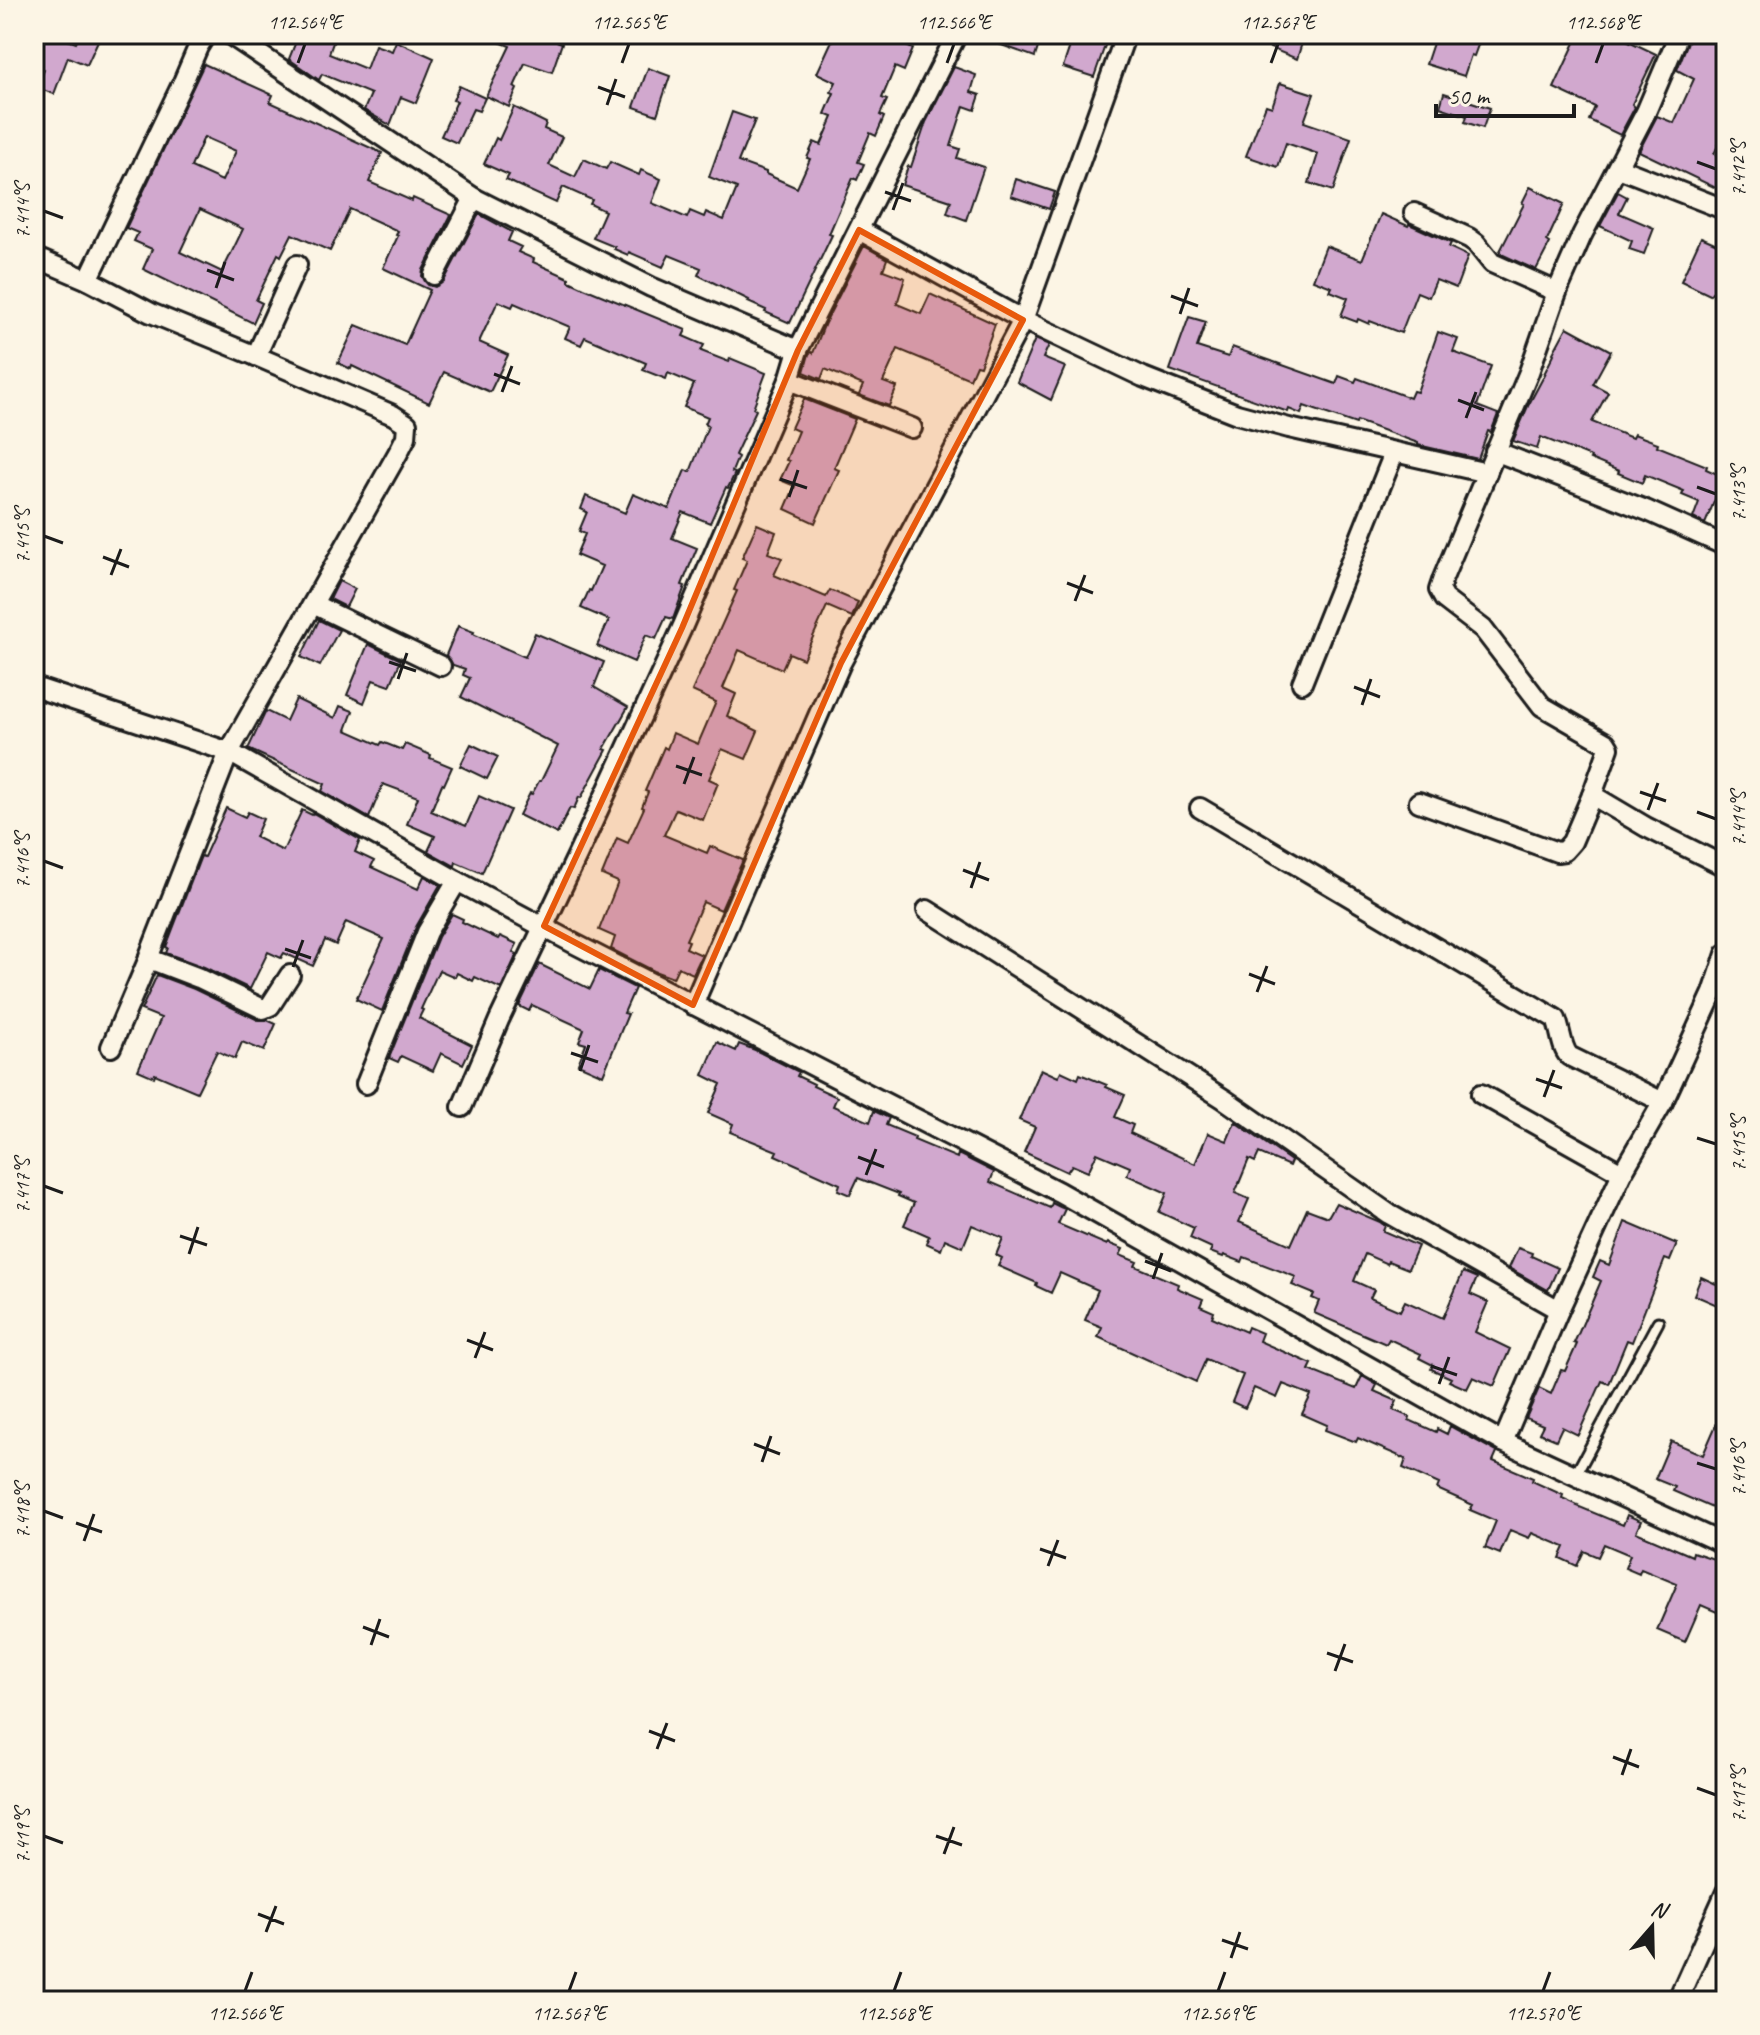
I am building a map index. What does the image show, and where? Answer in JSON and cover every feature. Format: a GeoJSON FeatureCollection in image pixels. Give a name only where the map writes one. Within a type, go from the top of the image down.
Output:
{"type":"FeatureCollection","features":[{"type":"Feature","properties":{"kind":"street"},"geometry":{"type":"LineString","coordinates":[[88,280],[206,34]]}},
{"type":"Feature","properties":{"kind":"street"},"geometry":{"type":"LineString","coordinates":[[229,34],[474,198],[651,287],[798,350]]}},
{"type":"Feature","properties":{"kind":"street"},"geometry":{"type":"LineString","coordinates":[[462,1107],[499,1020],[682,628],[789,380],[798,350],[957,34]]}},
{"type":"Feature","properties":{"kind":"street"},"geometry":{"type":"LineString","coordinates":[[693,1005],[841,663],[1023,320],[1126,34]]}},
{"type":"Feature","properties":{"kind":"street"},"geometry":{"type":"LineString","coordinates":[[1419,802],[1557,852],[1564,851],[1572,842],[1609,748],[1606,743],[1542,706],[1483,629],[1440,594],[1440,586],[1529,372],[1557,292],[1582,235],[1646,112],[1679,34]]}},
{"type":"Feature","properties":{"kind":"street"},"geometry":{"type":"LineString","coordinates":[[1619,168],[1726,210]]}},
{"type":"Feature","properties":{"kind":"street"},"geometry":{"type":"LineString","coordinates":[[434,275],[474,198]]}},
{"type":"Feature","properties":{"kind":"street"},"geometry":{"type":"LineString","coordinates":[[1414,213],[1469,238],[1492,263],[1557,292]]}},
{"type":"Feature","properties":{"kind":"street"},"geometry":{"type":"LineString","coordinates":[[859,230],[1023,320],[1143,377],[1237,414],[1487,473]]}},
{"type":"Feature","properties":{"kind":"street"},"geometry":{"type":"LineString","coordinates":[[34,257],[88,280],[151,313],[393,415],[407,424],[408,429],[398,453],[229,752],[111,1047]]}},
{"type":"Feature","properties":{"kind":"street"},"geometry":{"type":"LineString","coordinates":[[256,356],[297,265]]}},
{"type":"Feature","properties":{"kind":"street"},"geometry":{"type":"LineString","coordinates":[[789,380],[912,428]]}},
{"type":"Feature","properties":{"kind":"street"},"geometry":{"type":"LineString","coordinates":[[1495,451],[1648,511],[1726,546]]}},
{"type":"Feature","properties":{"kind":"street"},"geometry":{"type":"LineString","coordinates":[[1302,683],[1394,453]]}},
{"type":"Feature","properties":{"kind":"street"},"geometry":{"type":"LineString","coordinates":[[313,604],[441,666]]}},
{"type":"Feature","properties":{"kind":"street"},"geometry":{"type":"LineString","coordinates":[[34,687],[229,752],[457,881],[1059,1192],[1503,1442],[1726,1545]]}},
{"type":"Feature","properties":{"kind":"street"},"geometry":{"type":"LineString","coordinates":[[1592,795],[1646,827],[1726,867]]}},
{"type":"Feature","properties":{"kind":"street"},"geometry":{"type":"LineString","coordinates":[[1200,808],[1556,1019],[1569,1056],[1663,1102]]}},
{"type":"Feature","properties":{"kind":"street"},"geometry":{"type":"LineString","coordinates":[[366,1084],[427,932],[457,881]]}},
{"type":"Feature","properties":{"kind":"street"},"geometry":{"type":"LineString","coordinates":[[927,910],[1224,1099],[1389,1214],[1559,1310]]}},
{"type":"Feature","properties":{"kind":"street"},"geometry":{"type":"LineString","coordinates":[[1503,1442],[1622,1173],[1663,1102],[1713,993],[1726,954]]}},
{"type":"Feature","properties":{"kind":"street"},"geometry":{"type":"LineString","coordinates":[[149,958],[263,1009],[270,1006],[290,975]]}},
{"type":"Feature","properties":{"kind":"street"},"geometry":{"type":"LineString","coordinates":[[1481,1094],[1622,1173]]}},
{"type":"Feature","properties":{"kind":"street"},"geometry":{"type":"LineString","coordinates":[[1677,2001],[1726,1892]]}},
{"type":"Feature","properties":{"kind":"lane"},"geometry":{"type":"LineString","coordinates":[[1576,1474],[1658,1322]]}},
{"type":"Feature","properties":{"kind":"highlighted area"},"geometry":{"type":"Polygon","coordinates":[[[859,230],[1023,320],[841,663],[693,1005],[544,926],[682,628],[798,350],[859,230]]]}},
{"type":"Feature","properties":{"kind":"building"},"geometry":{"type":"Polygon","coordinates":[[[37,34],[51,34],[76,43],[80,34],[101,34],[87,65],[68,57],[54,94],[37,88],[44,70],[34,66],[37,34]]]}},
{"type":"Feature","properties":{"kind":"building"},"geometry":{"type":"Polygon","coordinates":[[[299,34],[336,34],[329,54],[366,69],[375,45],[392,51],[396,41],[434,58],[416,103],[401,97],[390,125],[364,110],[371,94],[322,74],[319,80],[289,59],[299,34]]]}},
{"type":"Feature","properties":{"kind":"building"},"geometry":{"type":"Polygon","coordinates":[[[484,34],[536,34],[562,43],[552,72],[525,63],[509,107],[486,96],[510,46],[484,34]]]}},
{"type":"Feature","properties":{"kind":"building"},"geometry":{"type":"Polygon","coordinates":[[[835,34],[889,34],[888,38],[913,49],[904,71],[895,67],[882,98],[887,100],[880,115],[884,117],[876,136],[870,133],[858,162],[864,164],[857,180],[853,178],[829,234],[832,235],[790,323],[698,275],[701,268],[669,255],[663,267],[593,238],[605,211],[590,204],[592,200],[563,187],[556,203],[506,180],[509,175],[484,164],[514,107],[546,123],[544,129],[562,137],[549,165],[575,177],[584,159],[606,169],[610,162],[639,175],[641,170],[661,179],[652,203],[687,218],[690,211],[704,217],[706,212],[724,220],[737,188],[709,177],[732,112],[755,120],[738,162],[797,188],[814,142],[821,145],[833,117],[825,114],[836,82],[817,73],[835,34]]]}},
{"type":"Feature","properties":{"kind":"building"},"geometry":{"type":"Polygon","coordinates":[[[976,34],[1109,34],[1094,77],[1063,67],[1070,46],[1042,35],[1035,57],[976,34]]]}},
{"type":"Feature","properties":{"kind":"building"},"geometry":{"type":"Polygon","coordinates":[[[1274,34],[1302,43],[1297,59],[1270,48],[1274,34]]]}},
{"type":"Feature","properties":{"kind":"building"},"geometry":{"type":"Polygon","coordinates":[[[1436,34],[1482,34],[1464,76],[1426,64],[1436,34]]]}},
{"type":"Feature","properties":{"kind":"building"},"geometry":{"type":"Polygon","coordinates":[[[1579,34],[1614,34],[1656,54],[1620,135],[1589,120],[1595,107],[1554,88],[1579,34]]]}},
{"type":"Feature","properties":{"kind":"building"},"geometry":{"type":"Polygon","coordinates":[[[1691,34],[1718,34],[1726,38],[1726,128],[1714,154],[1726,160],[1726,176],[1720,190],[1639,151],[1657,116],[1674,123],[1694,79],[1677,70],[1691,34]]]}},
{"type":"Feature","properties":{"kind":"building"},"geometry":{"type":"Polygon","coordinates":[[[204,64],[273,95],[270,102],[382,153],[369,182],[451,215],[423,270],[422,276],[428,285],[435,287],[444,281],[479,214],[512,232],[508,241],[521,247],[518,252],[534,259],[533,262],[584,288],[686,330],[683,336],[704,345],[701,351],[729,362],[730,358],[766,373],[753,408],[756,410],[735,455],[738,457],[732,472],[735,473],[710,523],[683,512],[672,538],[697,548],[673,619],[666,617],[656,639],[646,635],[634,662],[597,646],[609,620],[581,608],[602,566],[576,555],[585,534],[579,531],[587,512],[581,509],[586,496],[625,513],[633,494],[669,509],[685,470],[690,472],[708,426],[705,424],[708,417],[684,407],[694,384],[668,373],[666,379],[643,370],[646,363],[585,337],[581,345],[565,338],[570,327],[514,303],[512,307],[498,301],[479,342],[508,355],[490,392],[444,372],[429,403],[352,366],[351,369],[338,363],[356,325],[405,345],[430,290],[383,268],[398,231],[350,209],[330,251],[292,234],[281,256],[278,254],[256,300],[262,303],[253,323],[143,269],[152,249],[134,241],[138,233],[126,228],[204,64]],[[204,137],[191,167],[222,181],[236,151],[204,137]],[[200,209],[180,252],[222,272],[243,229],[200,209]]]}},
{"type":"Feature","properties":{"kind":"building"},"geometry":{"type":"Polygon","coordinates":[[[954,67],[976,75],[971,92],[980,95],[975,110],[964,106],[951,146],[960,149],[957,158],[984,167],[966,220],[947,213],[951,201],[902,185],[926,122],[954,67]]]}},
{"type":"Feature","properties":{"kind":"building"},"geometry":{"type":"Polygon","coordinates":[[[648,68],[670,76],[657,115],[634,107],[648,68]]]}},
{"type":"Feature","properties":{"kind":"building"},"geometry":{"type":"Polygon","coordinates":[[[1280,83],[1314,94],[1304,122],[1351,138],[1333,191],[1309,183],[1318,154],[1286,143],[1278,167],[1246,156],[1266,105],[1272,107],[1280,83]]]}},
{"type":"Feature","properties":{"kind":"building"},"geometry":{"type":"Polygon","coordinates":[[[459,86],[485,98],[479,111],[473,109],[457,143],[441,136],[457,101],[453,100],[459,86]]]}},
{"type":"Feature","properties":{"kind":"building"},"geometry":{"type":"Polygon","coordinates":[[[1444,93],[1490,108],[1483,128],[1465,122],[1467,116],[1440,107],[1444,93]]]}},
{"type":"Feature","properties":{"kind":"building"},"geometry":{"type":"Polygon","coordinates":[[[1016,179],[1055,192],[1049,209],[1011,196],[1016,179]]]}},
{"type":"Feature","properties":{"kind":"building"},"geometry":{"type":"Polygon","coordinates":[[[1530,187],[1564,204],[1536,270],[1499,253],[1530,187]]]}},
{"type":"Feature","properties":{"kind":"building"},"geometry":{"type":"Polygon","coordinates":[[[1618,192],[1627,197],[1619,213],[1654,228],[1644,254],[1629,249],[1632,241],[1600,226],[1618,192]]]}},
{"type":"Feature","properties":{"kind":"building"},"geometry":{"type":"Polygon","coordinates":[[[1381,214],[1451,243],[1449,247],[1468,256],[1456,288],[1436,280],[1429,297],[1417,292],[1401,333],[1370,321],[1369,324],[1358,319],[1357,322],[1341,316],[1348,298],[1330,291],[1332,287],[1313,280],[1326,246],[1362,260],[1381,214]]]}},
{"type":"Feature","properties":{"kind":"building"},"geometry":{"type":"Polygon","coordinates":[[[1701,237],[1726,248],[1726,298],[1712,292],[1710,295],[1681,281],[1701,237]]]}},
{"type":"Feature","properties":{"kind":"building"},"geometry":{"type":"Polygon","coordinates":[[[864,246],[887,259],[883,270],[905,278],[897,304],[921,314],[930,294],[995,324],[980,366],[976,365],[970,379],[898,349],[883,382],[897,387],[889,406],[859,395],[863,385],[825,369],[821,379],[804,372],[809,354],[813,353],[864,246]]]}},
{"type":"Feature","properties":{"kind":"building"},"geometry":{"type":"Polygon","coordinates":[[[1189,317],[1206,322],[1197,347],[1228,357],[1232,347],[1336,384],[1339,376],[1355,382],[1357,378],[1410,398],[1413,391],[1417,392],[1438,332],[1458,339],[1453,352],[1491,366],[1477,406],[1498,414],[1478,459],[1418,445],[1357,421],[1356,424],[1304,406],[1301,414],[1289,409],[1288,412],[1170,370],[1189,317]]]}},
{"type":"Feature","properties":{"kind":"building"},"geometry":{"type":"Polygon","coordinates":[[[1567,327],[1611,351],[1593,384],[1608,392],[1592,422],[1632,438],[1634,434],[1658,443],[1657,446],[1707,466],[1706,469],[1724,477],[1705,524],[1693,518],[1699,502],[1682,495],[1684,491],[1645,475],[1642,483],[1591,457],[1541,437],[1537,449],[1513,441],[1567,327]]]}},
{"type":"Feature","properties":{"kind":"building"},"geometry":{"type":"Polygon","coordinates":[[[1035,339],[1049,345],[1043,358],[1065,367],[1051,400],[1017,382],[1035,339]]]}},
{"type":"Feature","properties":{"kind":"building"},"geometry":{"type":"Polygon","coordinates":[[[804,399],[855,419],[834,468],[839,470],[815,523],[785,509],[795,486],[780,480],[798,431],[791,428],[804,399]]]}},
{"type":"Feature","properties":{"kind":"building"},"geometry":{"type":"Polygon","coordinates":[[[757,524],[776,532],[768,553],[782,558],[774,575],[826,597],[830,590],[858,602],[852,617],[827,606],[803,659],[789,653],[782,669],[739,650],[723,688],[736,694],[727,716],[758,731],[746,759],[722,749],[709,779],[718,783],[703,820],[676,809],[664,835],[707,853],[710,846],[743,860],[721,910],[703,902],[686,940],[689,941],[686,948],[702,955],[693,974],[678,967],[673,978],[611,949],[615,937],[599,930],[618,882],[602,875],[617,838],[628,843],[644,808],[648,792],[645,791],[673,733],[698,744],[716,702],[692,691],[737,591],[734,590],[747,560],[742,558],[757,524]]]}},
{"type":"Feature","properties":{"kind":"building"},"geometry":{"type":"Polygon","coordinates":[[[339,581],[355,589],[346,607],[330,599],[339,581]]]}},
{"type":"Feature","properties":{"kind":"building"},"geometry":{"type":"Polygon","coordinates":[[[319,620],[339,630],[320,666],[301,657],[319,620]]]}},
{"type":"Feature","properties":{"kind":"building"},"geometry":{"type":"Polygon","coordinates":[[[458,626],[525,657],[535,633],[604,662],[594,687],[628,707],[581,798],[574,809],[570,808],[557,834],[519,815],[530,793],[541,781],[558,746],[461,697],[470,678],[463,675],[465,669],[453,665],[446,655],[458,626]]]}},
{"type":"Feature","properties":{"kind":"building"},"geometry":{"type":"Polygon","coordinates":[[[368,644],[401,660],[390,686],[373,680],[364,703],[347,695],[368,644]]]}},
{"type":"Feature","properties":{"kind":"building"},"geometry":{"type":"Polygon","coordinates":[[[296,699],[335,718],[340,706],[353,711],[346,730],[380,745],[382,742],[402,750],[405,744],[452,767],[431,811],[466,826],[479,796],[510,810],[482,873],[456,862],[455,866],[428,851],[435,836],[407,824],[418,797],[383,784],[369,818],[322,791],[325,784],[248,749],[266,711],[286,721],[296,699]]]}},
{"type":"Feature","properties":{"kind":"building"},"geometry":{"type":"Polygon","coordinates":[[[471,744],[498,757],[487,779],[460,766],[471,744]]]}},
{"type":"Feature","properties":{"kind":"building"},"geometry":{"type":"Polygon","coordinates":[[[226,808],[245,817],[248,812],[263,819],[255,837],[283,851],[302,810],[313,813],[360,840],[355,852],[374,861],[371,867],[418,889],[424,876],[440,885],[416,927],[382,1011],[356,999],[384,939],[346,922],[336,945],[325,940],[313,966],[284,953],[281,958],[268,952],[250,989],[166,953],[201,856],[204,857],[226,808]]]}},
{"type":"Feature","properties":{"kind":"building"},"geometry":{"type":"Polygon","coordinates":[[[452,914],[498,939],[500,936],[517,944],[513,952],[517,954],[501,989],[475,977],[473,981],[457,973],[455,977],[439,970],[419,1018],[472,1045],[463,1064],[441,1053],[433,1071],[401,1056],[398,1062],[389,1058],[438,937],[452,914]]]}},
{"type":"Feature","properties":{"kind":"building"},"geometry":{"type":"Polygon","coordinates":[[[539,964],[590,989],[599,970],[635,988],[624,1013],[628,1014],[603,1075],[578,1064],[586,1044],[579,1042],[584,1029],[532,1005],[529,1011],[519,1006],[539,964]]]}},
{"type":"Feature","properties":{"kind":"building"},"geometry":{"type":"Polygon","coordinates":[[[157,975],[258,1020],[276,1024],[264,1051],[242,1042],[235,1059],[217,1051],[197,1092],[138,1070],[161,1018],[141,1010],[157,975]]]}},
{"type":"Feature","properties":{"kind":"building"},"geometry":{"type":"Polygon","coordinates":[[[717,1042],[736,1051],[739,1044],[755,1050],[799,1072],[797,1076],[837,1097],[833,1106],[870,1122],[874,1111],[889,1118],[886,1125],[915,1137],[914,1140],[957,1158],[958,1154],[994,1172],[990,1182],[1050,1208],[1052,1203],[1065,1209],[1058,1224],[1123,1249],[1120,1255],[1137,1262],[1135,1266],[1178,1284],[1177,1288],[1203,1299],[1200,1306],[1214,1312],[1212,1317],[1246,1332],[1248,1327],[1262,1333],[1259,1341],[1312,1364],[1309,1370],[1356,1389],[1362,1376],[1377,1385],[1374,1391],[1397,1401],[1393,1410],[1410,1417],[1409,1420],[1447,1434],[1450,1426],[1497,1452],[1493,1461],[1533,1478],[1532,1481],[1563,1495],[1562,1498],[1577,1506],[1623,1525],[1627,1515],[1641,1521],[1636,1532],[1692,1556],[1693,1552],[1726,1563],[1726,1616],[1701,1605],[1685,1642],[1657,1630],[1677,1584],[1641,1569],[1639,1574],[1625,1568],[1630,1555],[1604,1544],[1598,1557],[1584,1551],[1577,1566],[1560,1558],[1565,1547],[1532,1533],[1529,1538],[1510,1530],[1500,1554],[1485,1548],[1496,1521],[1470,1510],[1473,1505],[1437,1489],[1439,1484],[1403,1468],[1406,1459],[1358,1438],[1356,1442],[1325,1430],[1327,1425],[1302,1414],[1311,1395],[1283,1384],[1277,1398],[1254,1388],[1245,1408],[1232,1402],[1243,1375],[1206,1359],[1196,1382],[1098,1337],[1102,1327],[1085,1320],[1098,1290],[1060,1273],[1051,1293],[1036,1286],[1037,1283],[998,1266],[1002,1258],[996,1255],[1003,1238],[972,1225],[963,1247],[945,1239],[941,1250],[926,1243],[929,1236],[904,1225],[914,1203],[899,1194],[858,1178],[850,1195],[838,1190],[840,1184],[775,1155],[777,1151],[730,1132],[733,1124],[708,1113],[721,1084],[703,1075],[717,1042]]]}},
{"type":"Feature","properties":{"kind":"building"},"geometry":{"type":"Polygon","coordinates":[[[1041,1069],[1058,1077],[1061,1071],[1078,1079],[1080,1074],[1125,1095],[1115,1117],[1133,1125],[1130,1133],[1195,1164],[1208,1133],[1227,1141],[1235,1122],[1291,1161],[1289,1166],[1259,1153],[1255,1162],[1249,1159],[1235,1193],[1249,1199],[1239,1222],[1291,1245],[1307,1209],[1328,1217],[1336,1203],[1380,1222],[1385,1226],[1383,1231],[1418,1246],[1408,1269],[1365,1254],[1354,1281],[1374,1290],[1370,1298],[1400,1311],[1405,1301],[1443,1318],[1463,1272],[1477,1278],[1470,1294],[1488,1302],[1475,1332],[1510,1349],[1494,1386],[1473,1377],[1467,1389],[1449,1381],[1451,1378],[1431,1369],[1433,1365],[1419,1358],[1421,1354],[1389,1339],[1386,1344],[1314,1313],[1319,1301],[1312,1298],[1314,1294],[1292,1285],[1296,1277],[1244,1257],[1242,1262],[1210,1252],[1212,1248],[1190,1238],[1194,1228],[1159,1212],[1167,1193],[1127,1175],[1130,1167],[1097,1153],[1088,1172],[1072,1165],[1067,1172],[1024,1152],[1035,1127],[1019,1120],[1041,1069]]]}},
{"type":"Feature","properties":{"kind":"building"},"geometry":{"type":"Polygon","coordinates":[[[1625,1222],[1677,1244],[1670,1261],[1665,1259],[1632,1342],[1627,1340],[1609,1384],[1602,1381],[1578,1435],[1562,1427],[1556,1440],[1539,1433],[1543,1425],[1526,1418],[1539,1388],[1551,1394],[1561,1370],[1565,1371],[1601,1281],[1593,1277],[1600,1261],[1609,1265],[1625,1222]]]}},
{"type":"Feature","properties":{"kind":"building"},"geometry":{"type":"Polygon","coordinates":[[[1518,1248],[1558,1268],[1548,1290],[1509,1268],[1518,1248]]]}},
{"type":"Feature","properties":{"kind":"building"},"geometry":{"type":"Polygon","coordinates":[[[1701,1277],[1725,1288],[1717,1305],[1694,1295],[1701,1277]]]}},
{"type":"Feature","properties":{"kind":"building"},"geometry":{"type":"Polygon","coordinates":[[[1726,1402],[1726,1514],[1673,1491],[1675,1487],[1655,1479],[1671,1441],[1703,1455],[1726,1402]]]}}]}
